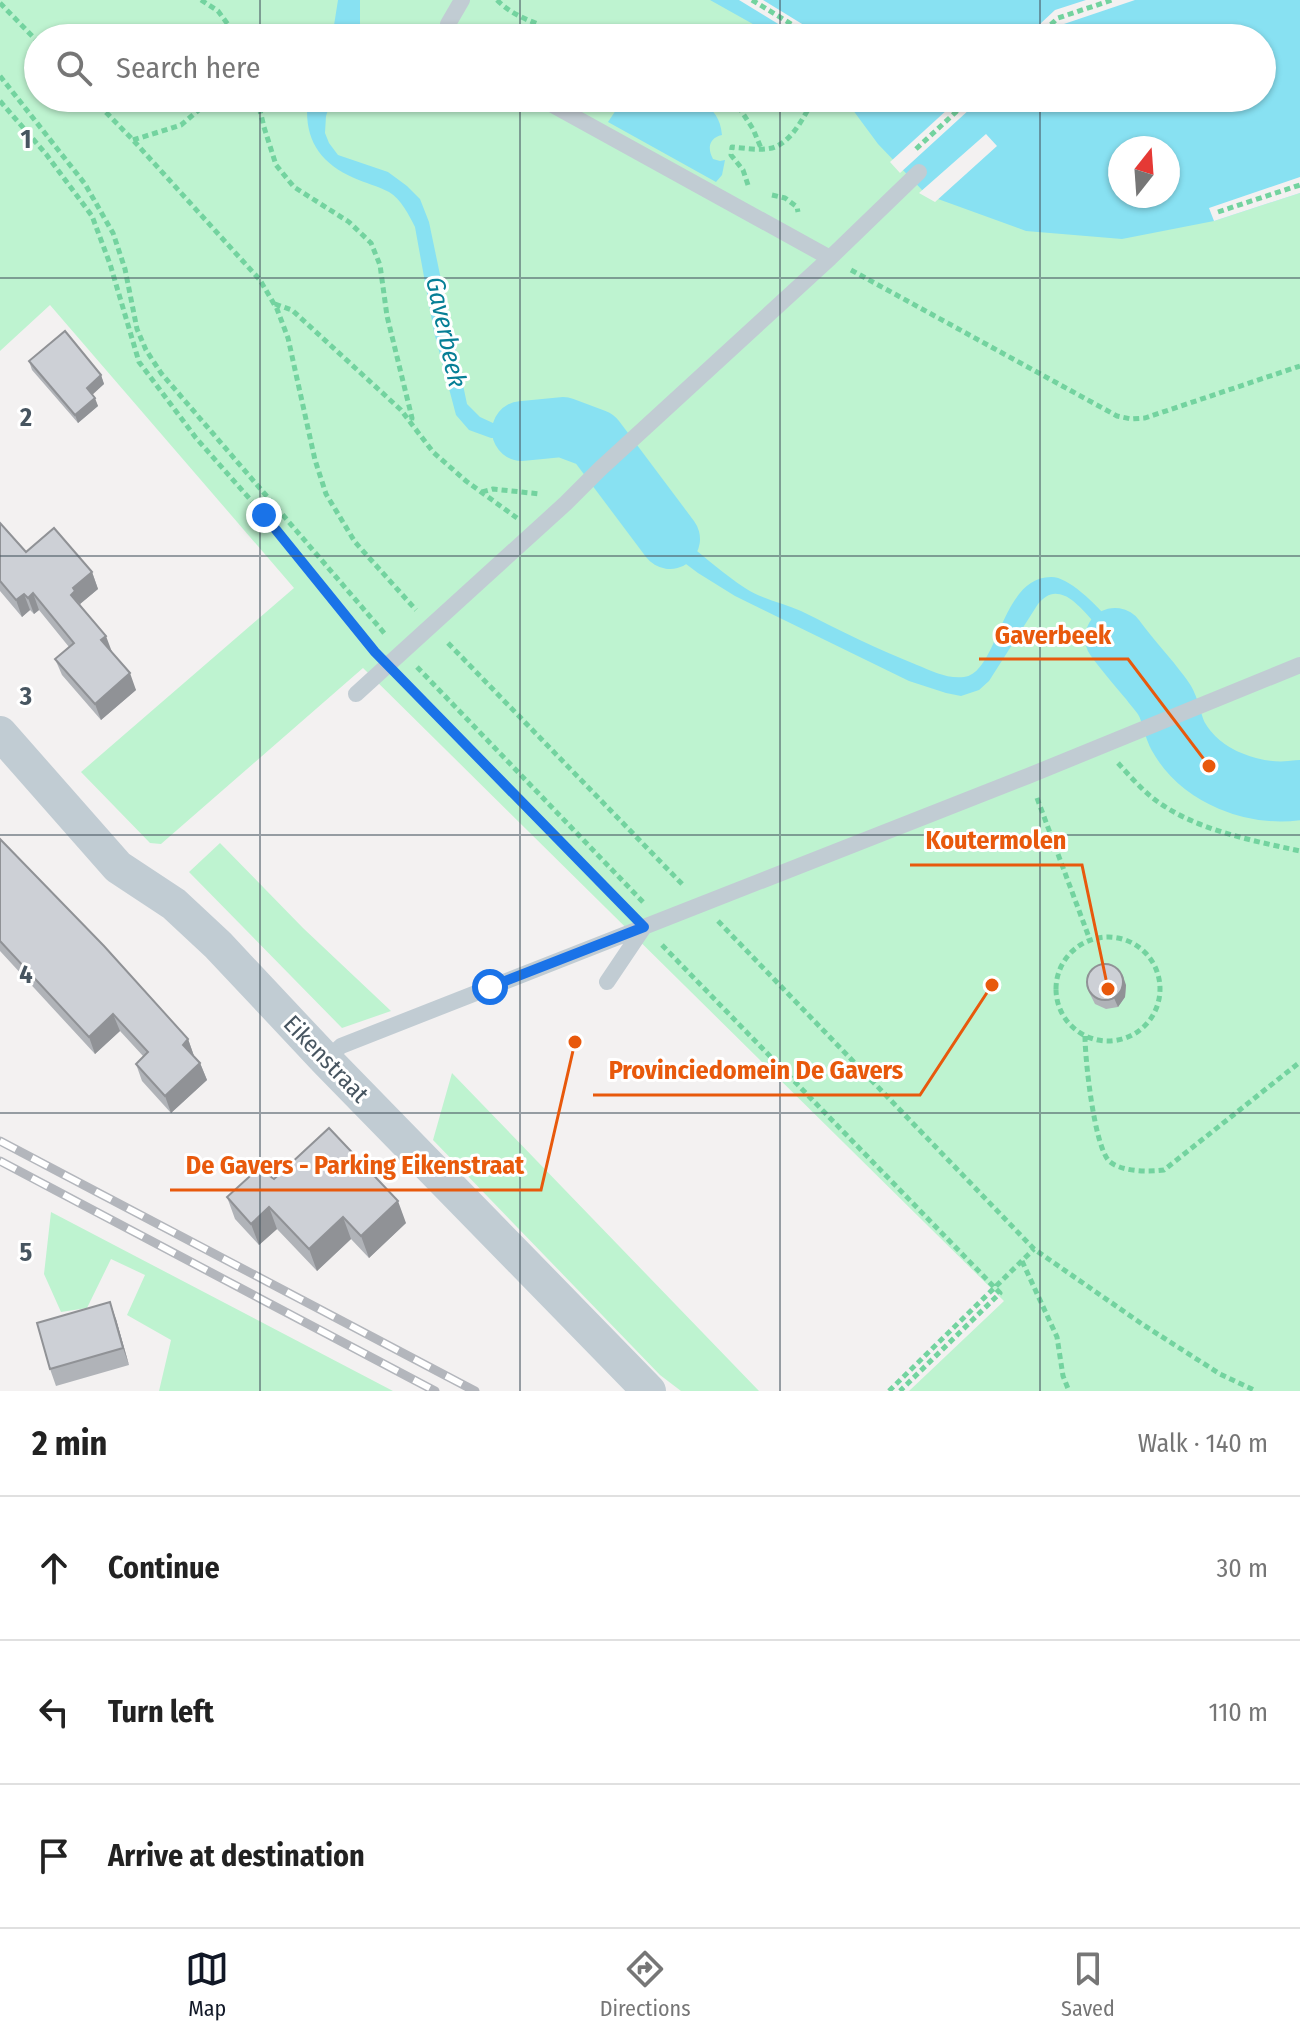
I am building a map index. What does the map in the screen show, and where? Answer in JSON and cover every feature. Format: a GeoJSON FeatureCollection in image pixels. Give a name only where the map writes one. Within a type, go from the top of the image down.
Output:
{"type":"FeatureCollection","features":[{"type":"Feature","properties":{"kind":"street","name":"Eikenstraat"},"geometry":{"type":"LineString","coordinates":[[0,733],[118,867],[174,904],[218,945],[649,1391]]}},
{"type":"Feature","properties":{"kind":"lane"},"geometry":{"type":"LineString","coordinates":[[448,24],[462,0]]}},
{"type":"Feature","properties":{"kind":"lane"},"geometry":{"type":"LineString","coordinates":[[565,112],[830,258]]}},
{"type":"Feature","properties":{"kind":"lane"},"geometry":{"type":"LineString","coordinates":[[356,694],[566,503],[919,172]]}},
{"type":"Feature","properties":{"kind":"lane"},"geometry":{"type":"LineString","coordinates":[[326,1060],[341,1046],[1028,776],[1300,665]]}},
{"type":"Feature","properties":{"kind":"lane"},"geometry":{"type":"LineString","coordinates":[[607,982],[644,927]]}},
{"type":"Feature","properties":{"kind":"path"},"geometry":{"type":"LineString","coordinates":[[201,0],[218,11],[228,24]]}},
{"type":"Feature","properties":{"kind":"path"},"geometry":{"type":"LineString","coordinates":[[497,0],[506,10],[538,24]]}},
{"type":"Feature","properties":{"kind":"path"},"geometry":{"type":"LineString","coordinates":[[752,0],[791,24]]}},
{"type":"Feature","properties":{"kind":"path"},"geometry":{"type":"LineString","coordinates":[[1051,24],[1058,18],[1112,0]]}},
{"type":"Feature","properties":{"kind":"path"},"geometry":{"type":"LineString","coordinates":[[0,3],[24,28]]}},
{"type":"Feature","properties":{"kind":"path"},"geometry":{"type":"LineString","coordinates":[[0,76],[24,106]]}},
{"type":"Feature","properties":{"kind":"path"},"geometry":{"type":"LineString","coordinates":[[0,101],[46,154],[92,216],[110,264],[139,362],[196,438],[264,515],[375,652],[415,664],[661,920]]}},
{"type":"Feature","properties":{"kind":"path"},"geometry":{"type":"LineString","coordinates":[[28,112],[85,184],[113,233],[125,269],[137,329],[161,373],[394,658],[644,927],[1000,1293],[900,1391]]}},
{"type":"Feature","properties":{"kind":"path"},"geometry":{"type":"LineString","coordinates":[[106,112],[260,280],[274,303],[288,338],[315,460],[326,494],[355,542],[431,625],[1034,1249],[1207,1366],[1256,1391]]}},
{"type":"Feature","properties":{"kind":"path"},"geometry":{"type":"LineString","coordinates":[[133,140],[181,125],[198,112]]}},
{"type":"Feature","properties":{"kind":"path"},"geometry":{"type":"LineString","coordinates":[[260,112],[276,165],[294,187],[349,222],[371,243],[380,265],[387,316],[411,423]]}},
{"type":"Feature","properties":{"kind":"path"},"geometry":{"type":"LineString","coordinates":[[742,112],[761,148]]}},
{"type":"Feature","properties":{"kind":"path"},"geometry":{"type":"LineString","coordinates":[[754,191],[746,183],[743,170],[731,155],[732,147],[773,148],[790,136],[806,112]]}},
{"type":"Feature","properties":{"kind":"path"},"geometry":{"type":"LineString","coordinates":[[913,152],[956,112]]}},
{"type":"Feature","properties":{"kind":"path"},"geometry":{"type":"LineString","coordinates":[[1218,212],[1300,185]]}},
{"type":"Feature","properties":{"kind":"path"},"geometry":{"type":"LineString","coordinates":[[762,193],[785,198],[797,207],[802,230],[796,239]]}},
{"type":"Feature","properties":{"kind":"path"},"geometry":{"type":"LineString","coordinates":[[830,258],[1117,416],[1145,418],[1300,366]]}},
{"type":"Feature","properties":{"kind":"path"},"geometry":{"type":"LineString","coordinates":[[274,303],[292,310],[401,410],[433,452],[535,531]]}},
{"type":"Feature","properties":{"kind":"path"},"geometry":{"type":"LineString","coordinates":[[481,492],[493,489],[555,495],[566,503]]}},
{"type":"Feature","properties":{"kind":"path"},"geometry":{"type":"LineString","coordinates":[[1100,746],[1153,798],[1181,816],[1214,830],[1300,851]]}},
{"type":"Feature","properties":{"kind":"path"},"geometry":{"type":"LineString","coordinates":[[1028,776],[1090,940]]}},
{"type":"Feature","properties":{"kind":"path"},"geometry":{"type":"LineString","coordinates":[[1107,936],[1124,939],[1140,947],[1152,959],[1159,975],[1161,992],[1157,1009],[1148,1023],[1135,1034],[1119,1041],[1101,1041],[1085,1036],[1071,1026],[1061,1011],[1056,995],[1057,977],[1064,961],[1075,948],[1090,940],[1107,936]]}},
{"type":"Feature","properties":{"kind":"path"},"geometry":{"type":"LineString","coordinates":[[1085,1036],[1095,1121],[1103,1149],[1110,1161],[1147,1173],[1164,1170],[1300,1062]]}},
{"type":"Feature","properties":{"kind":"path"},"geometry":{"type":"LineString","coordinates":[[889,1391],[1034,1249]]}},
{"type":"Feature","properties":{"kind":"path"},"geometry":{"type":"LineString","coordinates":[[1022,1261],[1057,1337],[1063,1376],[1069,1391]]}},
{"type":"Feature","properties":{"kind":"green space"},"geometry":{"type":"Polygon","coordinates":[[[0,0],[1300,0],[1300,1391],[909,1391],[1004,1301],[363,668],[161,844],[150,843],[81,772],[294,588],[50,305],[0,351],[0,0]]]}},
{"type":"Feature","properties":{"kind":"green space"},"geometry":{"type":"Polygon","coordinates":[[[220,843],[303,928],[391,1011],[342,1028],[189,872],[220,843]]]}},
{"type":"Feature","properties":{"kind":"green space"},"geometry":{"type":"Polygon","coordinates":[[[452,1073],[759,1391],[681,1391],[660,1375],[433,1140],[452,1073]]]}},
{"type":"Feature","properties":{"kind":"green space"},"geometry":{"type":"Polygon","coordinates":[[[51,1212],[393,1391],[159,1391],[171,1340],[127,1315],[145,1275],[111,1259],[87,1308],[61,1312],[44,1274],[51,1212]]]}},
{"type":"Feature","properties":{"kind":"water"},"geometry":{"type":"Polygon","coordinates":[[[338,0],[360,0],[360,24],[334,24],[338,0]]]}},
{"type":"Feature","properties":{"kind":"water"},"geometry":{"type":"Polygon","coordinates":[[[710,0],[1300,0],[1300,193],[1214,221],[1122,239],[1026,231],[923,191],[878,144],[854,112],[1276,112],[1276,24],[753,24],[710,0]]]}},
{"type":"Feature","properties":{"kind":"water"},"geometry":{"type":"Polygon","coordinates":[[[307,112],[327,112],[325,133],[338,155],[388,172],[420,199],[429,222],[467,404],[480,417],[493,423],[513,423],[558,415],[580,420],[611,439],[590,454],[577,444],[558,437],[491,438],[469,430],[456,415],[434,332],[415,227],[393,195],[341,172],[322,156],[308,125],[307,112]]]}},
{"type":"Feature","properties":{"kind":"water"},"geometry":{"type":"Polygon","coordinates":[[[615,112],[713,112],[722,135],[712,141],[711,155],[713,159],[725,160],[722,175],[716,182],[608,122],[615,112]]]}},
{"type":"Feature","properties":{"kind":"water"},"geometry":{"type":"Polygon","coordinates":[[[627,467],[670,526],[738,583],[751,592],[801,611],[902,659],[952,677],[964,677],[976,671],[1021,592],[1034,581],[1051,577],[1065,581],[1099,608],[1173,699],[1158,705],[1086,613],[1065,596],[1057,594],[1047,596],[1038,604],[989,681],[979,690],[961,696],[909,681],[735,596],[670,552],[613,481],[627,467]]]}},
{"type":"Feature","properties":{"kind":"water"},"geometry":{"type":"Polygon","coordinates":[[[1186,730],[1212,746],[1236,769],[1264,780],[1284,782],[1300,779],[1300,800],[1257,799],[1206,781],[1159,741],[1186,730]]]}},
{"type":"Feature","properties":{"kind":"pier"},"geometry":{"type":"Polygon","coordinates":[[[739,0],[763,0],[802,24],[778,24],[739,0]]]}},
{"type":"Feature","properties":{"kind":"pier"},"geometry":{"type":"Polygon","coordinates":[[[1086,0],[1135,0],[1064,24],[1040,24],[1055,10],[1086,0]]]}},
{"type":"Feature","properties":{"kind":"pier"},"geometry":{"type":"Polygon","coordinates":[[[945,112],[967,112],[900,173],[890,162],[945,112]]]}},
{"type":"Feature","properties":{"kind":"pier"},"geometry":{"type":"Polygon","coordinates":[[[986,134],[997,146],[935,202],[919,193],[986,134]]]}},
{"type":"Feature","properties":{"kind":"pier"},"geometry":{"type":"Polygon","coordinates":[[[1300,177],[1300,193],[1214,221],[1209,208],[1300,177]]]}},
{"type":"Feature","properties":{"kind":"building"},"geometry":{"type":"Polygon","coordinates":[[[65,331],[101,375],[87,388],[95,398],[75,415],[29,361],[65,331]]]}},
{"type":"Feature","properties":{"kind":"building"},"geometry":{"type":"Polygon","coordinates":[[[0,523],[26,552],[54,528],[92,572],[73,588],[75,591],[71,595],[106,636],[101,640],[130,673],[95,704],[55,659],[74,643],[33,593],[28,598],[24,594],[16,600],[0,581],[0,523]]]}},
{"type":"Feature","properties":{"kind":"building"},"geometry":{"type":"Polygon","coordinates":[[[0,839],[104,946],[188,1039],[183,1045],[200,1063],[165,1096],[136,1064],[148,1052],[113,1014],[89,1037],[0,941],[0,839]]]}},
{"type":"Feature","properties":{"kind":"building"},"geometry":{"type":"Polygon","coordinates":[[[1105,964],[1118,969],[1123,982],[1118,995],[1105,1000],[1092,995],[1087,982],[1092,969],[1105,964]]]}},
{"type":"Feature","properties":{"kind":"building"},"geometry":{"type":"Polygon","coordinates":[[[329,1128],[398,1201],[361,1236],[343,1217],[309,1249],[269,1207],[251,1224],[227,1197],[259,1168],[274,1179],[329,1128]]]}},
{"type":"Feature","properties":{"kind":"building"},"geometry":{"type":"Polygon","coordinates":[[[110,1302],[123,1348],[50,1369],[37,1323],[110,1302]]]}},
{"type":"Feature","properties":{"kind":"waterway","name":"Gaverbeek"},"geometry":{"type":"LineString","coordinates":[[522,431],[563,427],[595,439],[670,539]]}},
{"type":"Feature","properties":{"kind":"waterway","name":"Gaverbeek"},"geometry":{"type":"LineString","coordinates":[[1115,638],[1163,698],[1178,736],[1200,763],[1247,787],[1300,790]]}},
{"type":"Feature","properties":{"kind":"railway"},"geometry":{"type":"LineString","coordinates":[[0,1141],[475,1391]]}},
{"type":"Feature","properties":{"kind":"railway"},"geometry":{"type":"LineString","coordinates":[[0,1161],[435,1391]]}},
{"type":"Feature","properties":{"kind":"place","name":"Gaverbeek"},"geometry":{"type":"Point","coordinates":[1209,766]}},
{"type":"Feature","properties":{"kind":"place","name":"Provinciedomein De Gavers"},"geometry":{"type":"Point","coordinates":[992,985]}},
{"type":"Feature","properties":{"kind":"place","name":"Koutermolen"},"geometry":{"type":"Point","coordinates":[1108,989]}},
{"type":"Feature","properties":{"kind":"place","name":"De Gavers - Parking Eikenstraat"},"geometry":{"type":"Point","coordinates":[575,1042]}},
{"type":"Feature","properties":{"kind":"route"},"geometry":{"type":"LineString","coordinates":[[264,515],[375,652],[644,927],[490,987]]}}]}
